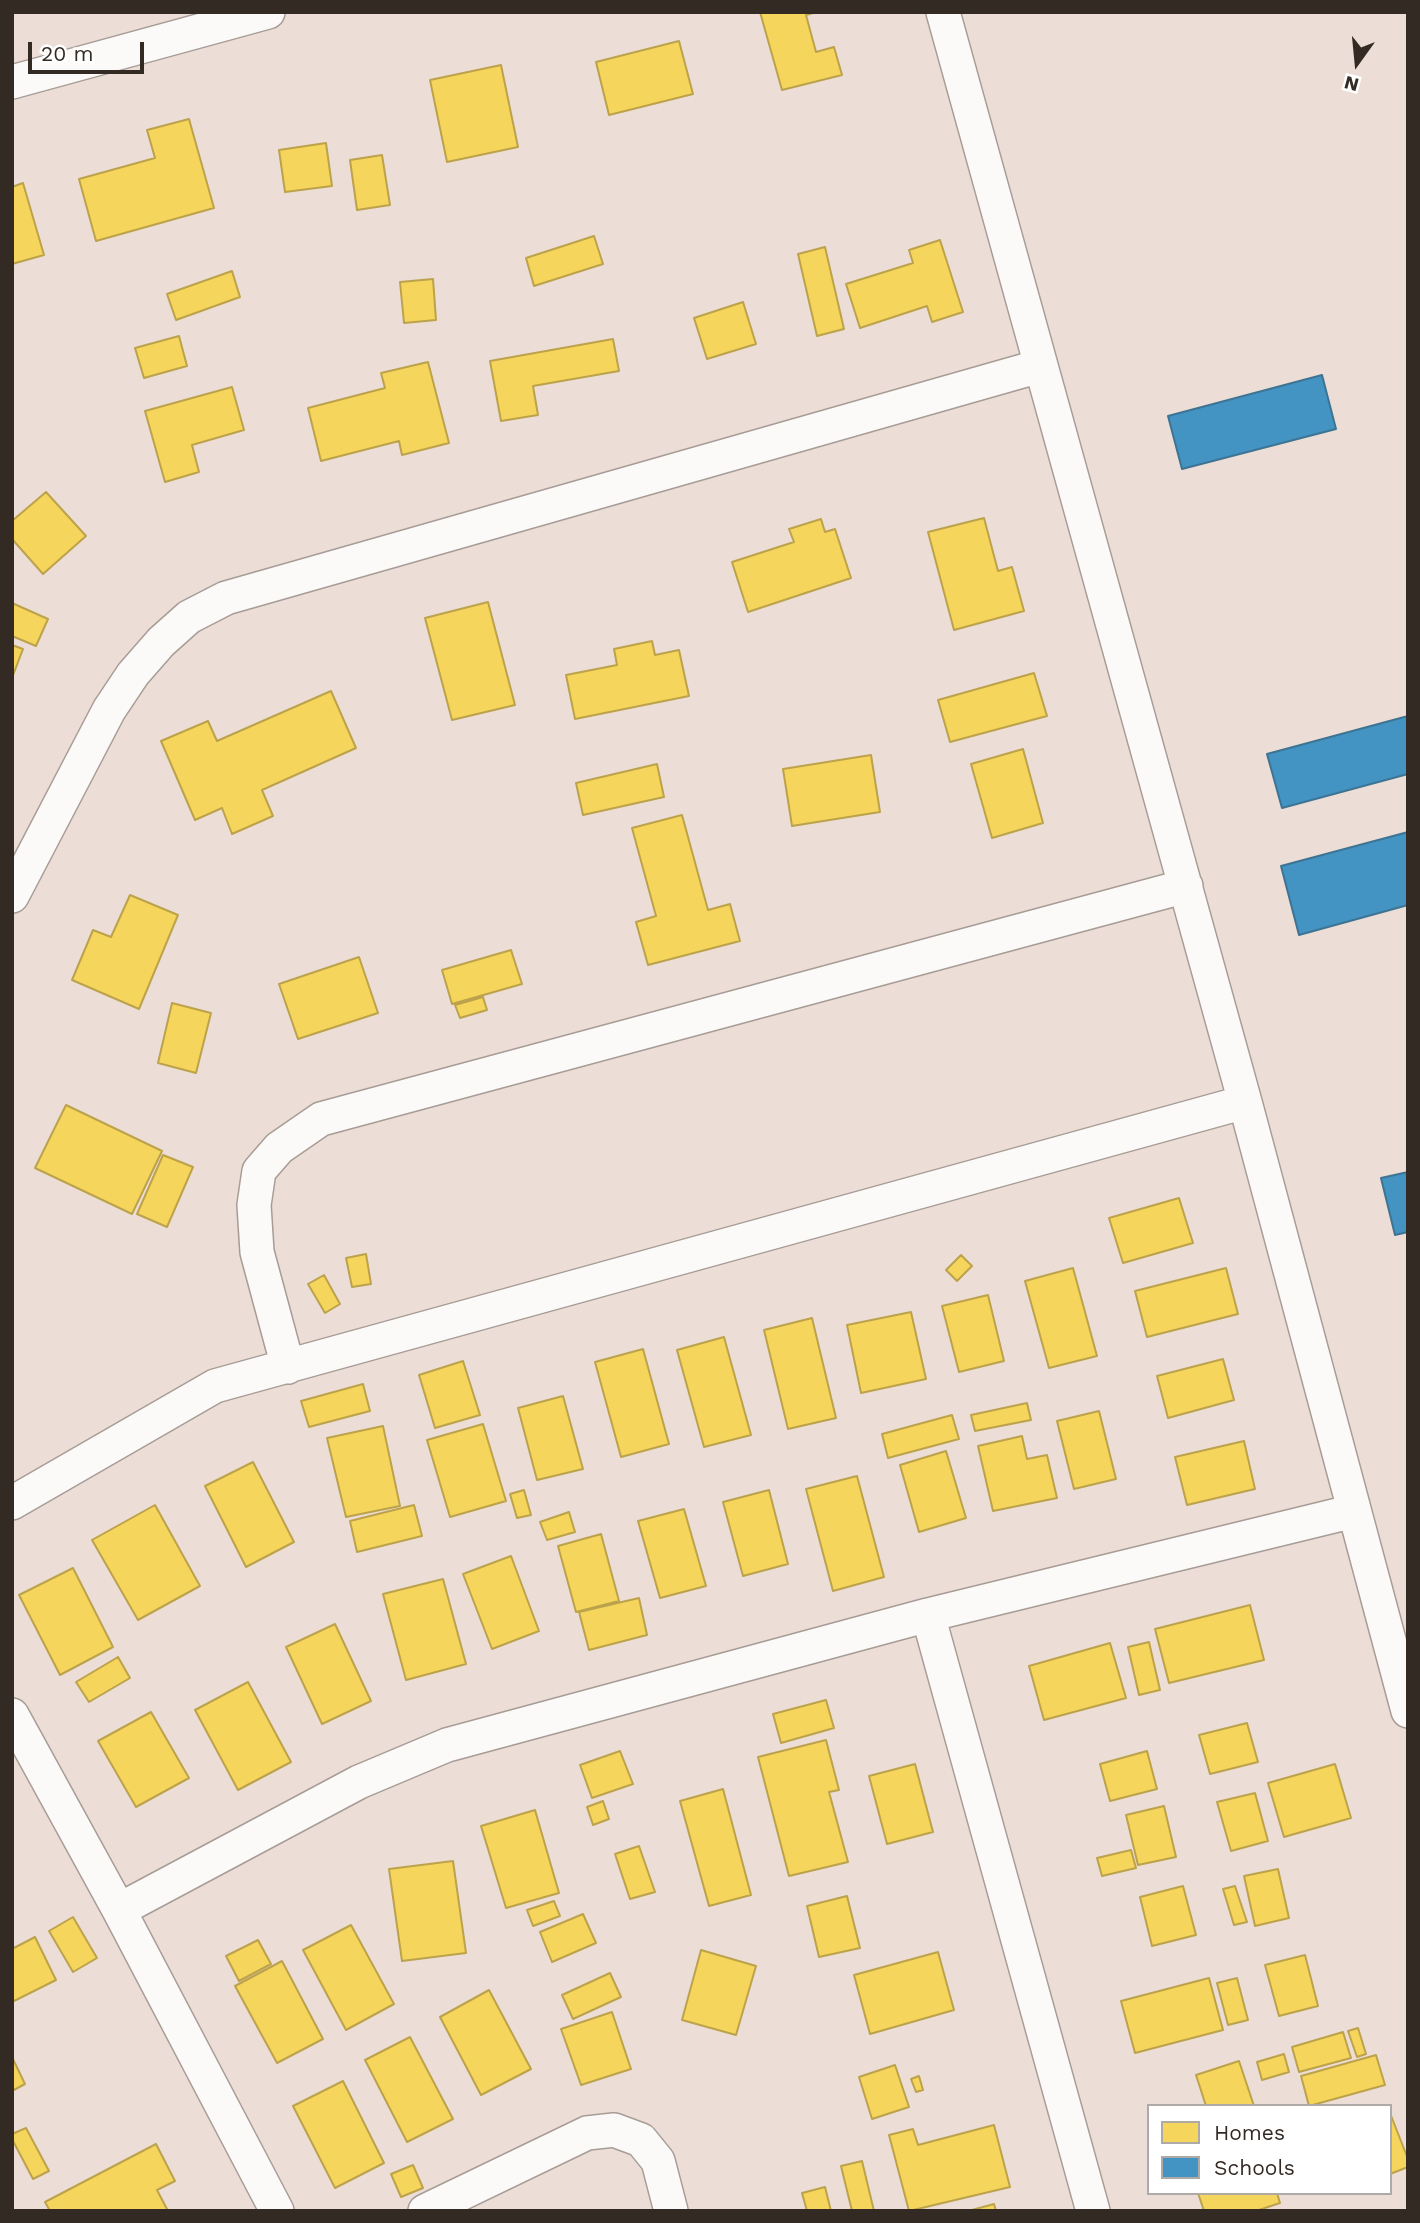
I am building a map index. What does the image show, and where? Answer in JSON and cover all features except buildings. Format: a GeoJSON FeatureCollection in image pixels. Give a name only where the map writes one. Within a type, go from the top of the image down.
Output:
{"type":"FeatureCollection","features":[{"type":"Feature","properties":{"kind":"street"},"geometry":{"type":"LineString","coordinates":[[12,82],[268,12]]}},
{"type":"Feature","properties":{"kind":"street"},"geometry":{"type":"LineString","coordinates":[[943,12],[1186,886],[1408,1712]]}},
{"type":"Feature","properties":{"kind":"street"},"geometry":{"type":"LineString","coordinates":[[12,896],[109,710],[142,663],[189,617],[226,598],[1040,366]]}},
{"type":"Feature","properties":{"kind":"street"},"geometry":{"type":"LineString","coordinates":[[288,1367],[257,1252],[254,1205],[259,1171],[279,1148],[321,1119],[1186,886]]}},
{"type":"Feature","properties":{"kind":"street"},"geometry":{"type":"LineString","coordinates":[[12,1503],[215,1387],[1245,1102]]}},
{"type":"Feature","properties":{"kind":"street"},"geometry":{"type":"LineString","coordinates":[[119,1909],[359,1783],[447,1745],[928,1615],[1354,1511]]}},
{"type":"Feature","properties":{"kind":"street"},"geometry":{"type":"LineString","coordinates":[[928,1615],[1093,2211]]}},
{"type":"Feature","properties":{"kind":"street"},"geometry":{"type":"LineString","coordinates":[[12,1715],[119,1909],[276,2210]]}},
{"type":"Feature","properties":{"kind":"street"},"geometry":{"type":"LineString","coordinates":[[425,2211],[587,2133],[614,2130],[641,2140],[658,2161],[671,2211]]}}]}
